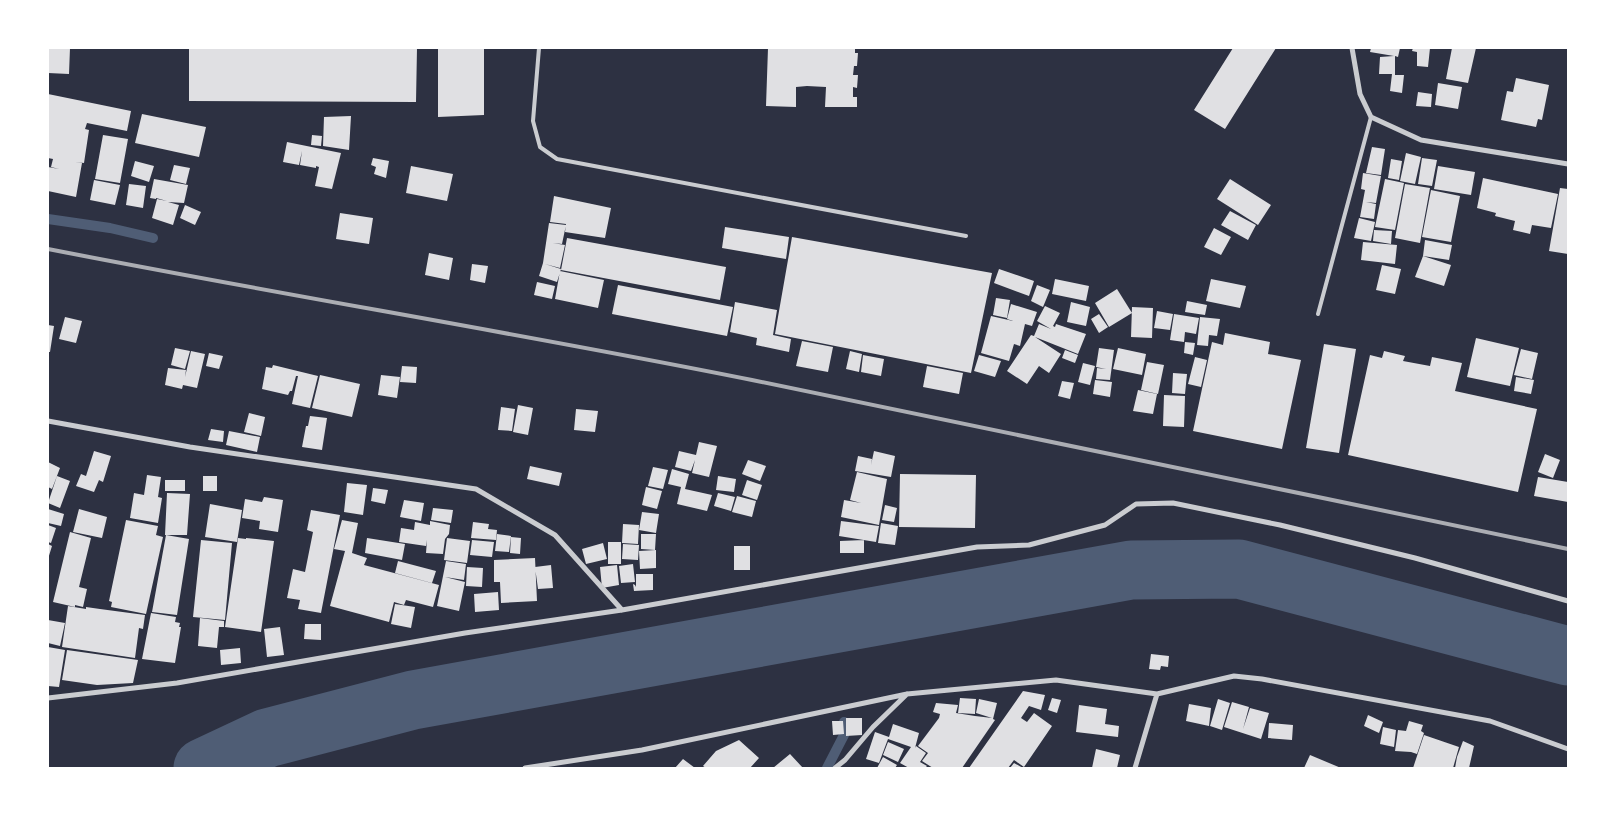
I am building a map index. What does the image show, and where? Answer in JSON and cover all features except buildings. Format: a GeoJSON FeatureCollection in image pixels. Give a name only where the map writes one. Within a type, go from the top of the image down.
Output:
{"type":"FeatureCollection","features":[{"type":"Feature","properties":{"kind":"street"},"geometry":{"type":"LineString","coordinates":[[1352,48],[1360,94],[1371,117],[1421,140],[1568,164]]}},
{"type":"Feature","properties":{"kind":"street"},"geometry":{"type":"LineString","coordinates":[[48,421],[190,448],[476,489],[555,536],[622,610]]}},
{"type":"Feature","properties":{"kind":"street"},"geometry":{"type":"LineString","coordinates":[[48,698],[178,684],[464,633],[622,610],[977,547],[1029,545],[1105,525],[1136,504],[1173,503],[1280,525],[1415,558],[1568,601]]}},
{"type":"Feature","properties":{"kind":"street"},"geometry":{"type":"LineString","coordinates":[[525,768],[642,750],[907,694],[1056,680],[1157,694],[1234,676],[1262,679],[1490,721],[1568,748]]}},
{"type":"Feature","properties":{"kind":"street"},"geometry":{"type":"LineString","coordinates":[[835,768],[845,760],[873,727],[907,694]]}},
{"type":"Feature","properties":{"kind":"street"},"geometry":{"type":"LineString","coordinates":[[1136,768],[1157,694]]}},
{"type":"Feature","properties":{"kind":"lane"},"geometry":{"type":"LineString","coordinates":[[539,48],[533,121],[540,147],[557,159],[966,236]]}},
{"type":"Feature","properties":{"kind":"lane"},"geometry":{"type":"LineString","coordinates":[[1318,314],[1371,117]]}},
{"type":"Feature","properties":{"kind":"waterway"},"geometry":{"type":"LineString","coordinates":[[48,219],[110,228],[153,238]]}},
{"type":"Feature","properties":{"kind":"waterway"},"geometry":{"type":"LineString","coordinates":[[203,768],[267,738],[413,700],[1131,570],[1239,569],[1568,656]]}},
{"type":"Feature","properties":{"kind":"waterway"},"geometry":{"type":"LineString","coordinates":[[827,768],[844,735],[844,722]]}},
{"type":"Feature","properties":{"kind":"railway"},"geometry":{"type":"LineString","coordinates":[[48,249],[752,380],[1568,549]]}}]}
